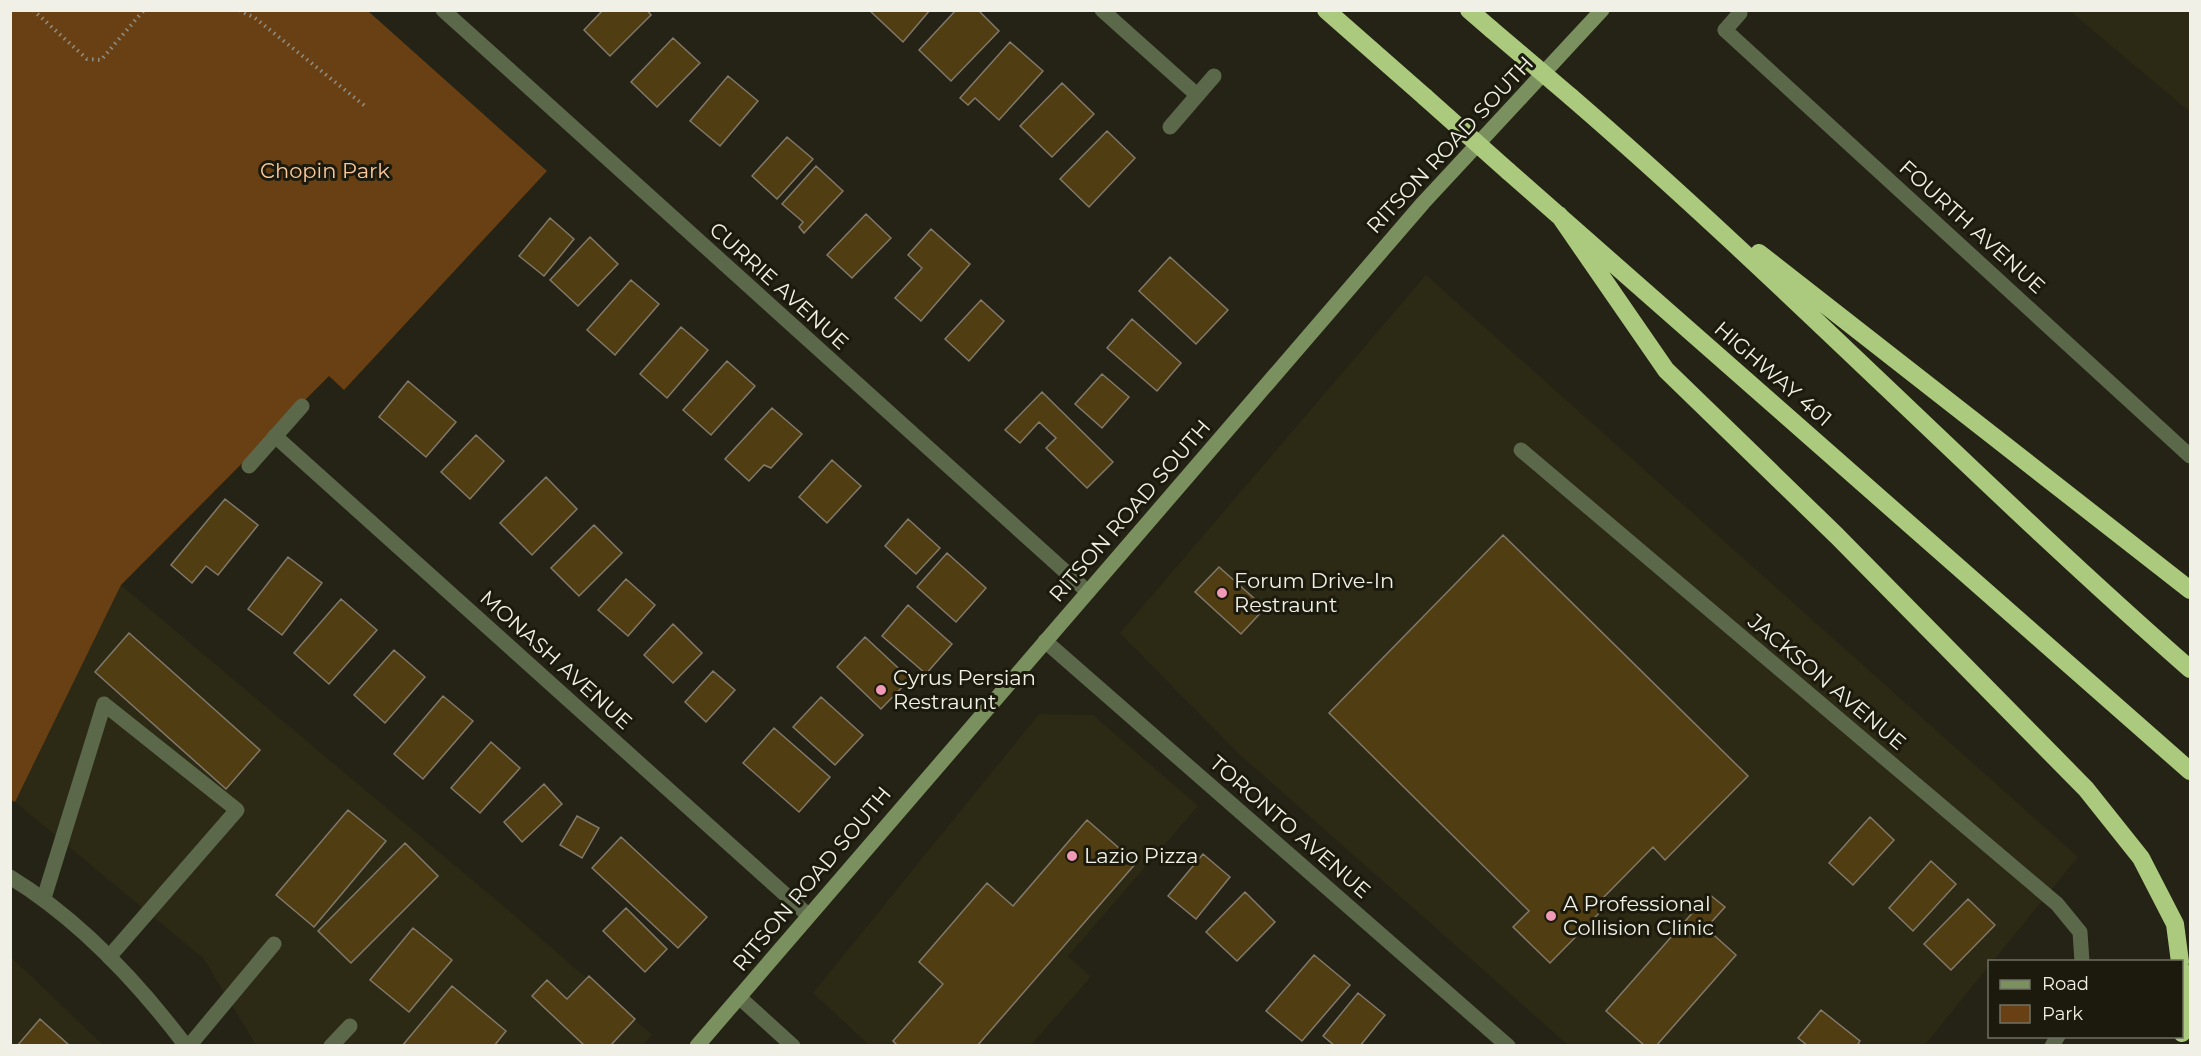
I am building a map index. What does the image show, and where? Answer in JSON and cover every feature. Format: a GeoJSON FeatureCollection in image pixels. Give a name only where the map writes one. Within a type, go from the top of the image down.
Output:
{"type":"FeatureCollection","features":[{"type":"Feature","properties":{"kind":"highway","name":"HIGHWAY 401"},"geometry":{"type":"LineString","coordinates":[[1326,10],[2190,771]]}},
{"type":"Feature","properties":{"kind":"highway"},"geometry":{"type":"LineString","coordinates":[[1469,10],[1672,185],[2103,592],[2190,669]]}},
{"type":"Feature","properties":{"kind":"highway"},"geometry":{"type":"LineString","coordinates":[[1672,185],[2190,590]]}},
{"type":"Feature","properties":{"kind":"highway"},"geometry":{"type":"LineString","coordinates":[[1559,215],[1666,370],[1837,536],[2086,789],[2141,858],[2175,924],[2180,960]]}},
{"type":"Feature","properties":{"kind":"highway"},"geometry":{"type":"LineString","coordinates":[[2183,986],[2186,1009],[2183,1025]]}},
{"type":"Feature","properties":{"kind":"main road","name":"RITSON ROAD SOUTH"},"geometry":{"type":"LineString","coordinates":[[697,1046],[1422,203],[1602,10]]}},
{"type":"Feature","properties":{"kind":"street","name":"CURRIE AVENUE"},"geometry":{"type":"LineString","coordinates":[[443,10],[1088,592]]}},
{"type":"Feature","properties":{"kind":"street"},"geometry":{"type":"LineString","coordinates":[[1102,10],[1197,96]]}},
{"type":"Feature","properties":{"kind":"street","name":"FOURTH AVENUE"},"geometry":{"type":"LineString","coordinates":[[1740,13],[1725,30],[2190,456]]}},
{"type":"Feature","properties":{"kind":"street"},"geometry":{"type":"LineString","coordinates":[[1170,127],[1214,76]]}},
{"type":"Feature","properties":{"kind":"street"},"geometry":{"type":"LineString","coordinates":[[249,466],[302,406]]}},
{"type":"Feature","properties":{"kind":"street","name":"MONASH AVENUE"},"geometry":{"type":"LineString","coordinates":[[275,436],[808,915]]}},
{"type":"Feature","properties":{"kind":"street","name":"JACKSON AVENUE"},"geometry":{"type":"LineString","coordinates":[[1521,450],[2057,904],[2080,932],[2082,960]]}},
{"type":"Feature","properties":{"kind":"street","name":"TORONTO AVENUE"},"geometry":{"type":"LineString","coordinates":[[1045,641],[1508,1046]]}},
{"type":"Feature","properties":{"kind":"street"},"geometry":{"type":"LineString","coordinates":[[44,898],[104,704],[237,810],[110,957]]}},
{"type":"Feature","properties":{"kind":"street"},"geometry":{"type":"LineString","coordinates":[[10,878],[44,898],[110,957],[157,1007],[187,1046],[274,944]]}},
{"type":"Feature","properties":{"kind":"street"},"geometry":{"type":"LineString","coordinates":[[740,997],[793,1046]]}},
{"type":"Feature","properties":{"kind":"street"},"geometry":{"type":"LineString","coordinates":[[331,1046],[350,1026]]}},
{"type":"Feature","properties":{"kind":"path"},"geometry":{"type":"LineString","coordinates":[[33,10],[87,59],[101,60],[144,10]]}},
{"type":"Feature","properties":{"kind":"path"},"geometry":{"type":"LineString","coordinates":[[239,10],[255,18],[364,106]]}},
{"type":"Feature","properties":{"kind":"shaded area"},"geometry":{"type":"Polygon","coordinates":[[[2070,11],[2190,11],[2190,112],[2070,11]]]}},
{"type":"Feature","properties":{"kind":"shaded area"},"geometry":{"type":"Polygon","coordinates":[[[1426,275],[2078,857],[1994,960],[1988,960],[1988,967],[1925,1045],[1568,1045],[1237,752],[1120,633],[1426,275]]]}},
{"type":"Feature","properties":{"kind":"shaded area"},"geometry":{"type":"Polygon","coordinates":[[[121,585],[515,916],[652,1035],[642,1046],[256,1045],[204,959],[15,802],[121,585]]]}},
{"type":"Feature","properties":{"kind":"shaded area"},"geometry":{"type":"Polygon","coordinates":[[[1039,714],[1093,715],[1198,806],[1068,956],[1091,977],[1031,1045],[869,1045],[813,993],[1039,714]]]}},
{"type":"Feature","properties":{"kind":"shaded area"},"geometry":{"type":"Polygon","coordinates":[[[11,957],[103,1045],[11,1045],[11,957]]]}},
{"type":"Feature","properties":{"kind":"green space","name":"Chopin Park"},"geometry":{"type":"Polygon","coordinates":[[[11,11],[368,11],[547,171],[344,390],[329,376],[121,585],[15,802],[11,800],[11,11]]]}},
{"type":"Feature","properties":{"kind":"building"},"geometry":{"type":"Polygon","coordinates":[[[603,10],[647,10],[651,15],[610,56],[584,30],[603,10]]]}},
{"type":"Feature","properties":{"kind":"building"},"geometry":{"type":"Polygon","coordinates":[[[869,10],[930,10],[903,42],[869,10]]]}},
{"type":"Feature","properties":{"kind":"building"},"geometry":{"type":"Polygon","coordinates":[[[956,10],[978,10],[999,31],[951,81],[919,50],[956,10]]]}},
{"type":"Feature","properties":{"kind":"building"},"geometry":{"type":"Polygon","coordinates":[[[673,38],[700,63],[657,107],[631,82],[673,38]]]}},
{"type":"Feature","properties":{"kind":"building"},"geometry":{"type":"Polygon","coordinates":[[[1010,42],[1043,71],[999,120],[975,98],[968,105],[960,98],[1010,42]]]}},
{"type":"Feature","properties":{"kind":"building"},"geometry":{"type":"Polygon","coordinates":[[[728,76],[758,101],[720,146],[690,121],[728,76]]]}},
{"type":"Feature","properties":{"kind":"building"},"geometry":{"type":"Polygon","coordinates":[[[1062,83],[1094,114],[1052,157],[1020,126],[1062,83]]]}},
{"type":"Feature","properties":{"kind":"building"},"geometry":{"type":"Polygon","coordinates":[[[1107,131],[1135,158],[1089,207],[1060,179],[1107,131]]]}},
{"type":"Feature","properties":{"kind":"building"},"geometry":{"type":"Polygon","coordinates":[[[787,137],[813,159],[777,199],[752,176],[787,137]]]}},
{"type":"Feature","properties":{"kind":"building"},"geometry":{"type":"Polygon","coordinates":[[[816,166],[843,191],[804,233],[799,227],[803,222],[782,204],[816,166]]]}},
{"type":"Feature","properties":{"kind":"building"},"geometry":{"type":"Polygon","coordinates":[[[866,214],[891,238],[852,278],[827,255],[866,214]]]}},
{"type":"Feature","properties":{"kind":"building"},"geometry":{"type":"Polygon","coordinates":[[[550,218],[574,239],[544,276],[519,256],[550,218]]]}},
{"type":"Feature","properties":{"kind":"building"},"geometry":{"type":"Polygon","coordinates":[[[931,229],[970,264],[921,321],[895,298],[922,268],[908,255],[931,229]]]}},
{"type":"Feature","properties":{"kind":"building"},"geometry":{"type":"Polygon","coordinates":[[[590,237],[618,264],[578,306],[550,280],[590,237]]]}},
{"type":"Feature","properties":{"kind":"building"},"geometry":{"type":"Polygon","coordinates":[[[1170,257],[1228,310],[1196,344],[1139,291],[1170,257]]]}},
{"type":"Feature","properties":{"kind":"building"},"geometry":{"type":"Polygon","coordinates":[[[631,280],[659,304],[615,355],[587,330],[631,280]]]}},
{"type":"Feature","properties":{"kind":"building"},"geometry":{"type":"Polygon","coordinates":[[[981,300],[1004,321],[969,361],[945,339],[981,300]]]}},
{"type":"Feature","properties":{"kind":"building"},"geometry":{"type":"Polygon","coordinates":[[[1132,319],[1181,363],[1157,391],[1107,348],[1132,319]]]}},
{"type":"Feature","properties":{"kind":"building"},"geometry":{"type":"Polygon","coordinates":[[[681,327],[708,350],[667,398],[640,374],[681,327]]]}},
{"type":"Feature","properties":{"kind":"building"},"geometry":{"type":"Polygon","coordinates":[[[727,361],[755,386],[711,435],[683,410],[727,361]]]}},
{"type":"Feature","properties":{"kind":"building"},"geometry":{"type":"Polygon","coordinates":[[[1102,374],[1129,397],[1102,428],[1075,404],[1102,374]]]}},
{"type":"Feature","properties":{"kind":"building"},"geometry":{"type":"Polygon","coordinates":[[[408,381],[456,422],[426,457],[379,417],[408,381]]]}},
{"type":"Feature","properties":{"kind":"building"},"geometry":{"type":"Polygon","coordinates":[[[1042,392],[1113,462],[1087,488],[1046,448],[1056,438],[1039,422],[1020,443],[1005,430],[1042,392]]]}},
{"type":"Feature","properties":{"kind":"building"},"geometry":{"type":"Polygon","coordinates":[[[772,408],[802,434],[771,468],[764,465],[749,481],[725,459],[772,408]]]}},
{"type":"Feature","properties":{"kind":"building"},"geometry":{"type":"Polygon","coordinates":[[[476,435],[504,461],[470,499],[441,472],[476,435]]]}},
{"type":"Feature","properties":{"kind":"building"},"geometry":{"type":"Polygon","coordinates":[[[832,460],[861,486],[827,523],[799,497],[832,460]]]}},
{"type":"Feature","properties":{"kind":"building"},"geometry":{"type":"Polygon","coordinates":[[[546,477],[577,509],[532,555],[500,523],[546,477]]]}},
{"type":"Feature","properties":{"kind":"building"},"geometry":{"type":"Polygon","coordinates":[[[225,499],[258,525],[218,575],[206,566],[192,583],[171,565],[225,499]]]}},
{"type":"Feature","properties":{"kind":"building"},"geometry":{"type":"Polygon","coordinates":[[[908,519],[940,548],[916,574],[885,546],[908,519]]]}},
{"type":"Feature","properties":{"kind":"building"},"geometry":{"type":"Polygon","coordinates":[[[594,525],[622,553],[579,596],[551,568],[594,525]]]}},
{"type":"Feature","properties":{"kind":"building"},"geometry":{"type":"Polygon","coordinates":[[[1503,535],[1748,776],[1665,860],[1653,847],[1601,900],[1606,906],[1550,963],[1513,927],[1529,911],[1329,713],[1503,535]]]}},
{"type":"Feature","properties":{"kind":"building"},"geometry":{"type":"Polygon","coordinates":[[[947,553],[986,588],[956,622],[917,587],[947,553]]]}},
{"type":"Feature","properties":{"kind":"building"},"geometry":{"type":"Polygon","coordinates":[[[288,557],[322,583],[282,635],[248,609],[288,557]]]}},
{"type":"Feature","properties":{"kind":"building"},"geometry":{"type":"Polygon","coordinates":[[[1219,567],[1265,608],[1241,634],[1195,592],[1219,567]]]}},
{"type":"Feature","properties":{"kind":"building"},"geometry":{"type":"Polygon","coordinates":[[[626,579],[655,605],[628,636],[598,610],[626,579]]]}},
{"type":"Feature","properties":{"kind":"building"},"geometry":{"type":"Polygon","coordinates":[[[341,599],[377,630],[329,684],[294,653],[341,599]]]}},
{"type":"Feature","properties":{"kind":"building"},"geometry":{"type":"Polygon","coordinates":[[[908,605],[952,644],[926,674],[882,636],[908,605]]]}},
{"type":"Feature","properties":{"kind":"building"},"geometry":{"type":"Polygon","coordinates":[[[673,624],[702,653],[673,683],[644,655],[673,624]]]}},
{"type":"Feature","properties":{"kind":"building"},"geometry":{"type":"Polygon","coordinates":[[[129,633],[260,750],[226,789],[95,672],[129,633]]]}},
{"type":"Feature","properties":{"kind":"building"},"geometry":{"type":"Polygon","coordinates":[[[865,637],[910,679],[881,709],[837,667],[865,637]]]}},
{"type":"Feature","properties":{"kind":"building"},"geometry":{"type":"Polygon","coordinates":[[[394,650],[425,677],[385,723],[354,695],[394,650]]]}},
{"type":"Feature","properties":{"kind":"building"},"geometry":{"type":"Polygon","coordinates":[[[713,671],[735,690],[706,722],[685,702],[713,671]]]}},
{"type":"Feature","properties":{"kind":"building"},"geometry":{"type":"Polygon","coordinates":[[[443,696],[473,721],[423,779],[394,754],[443,696]]]}},
{"type":"Feature","properties":{"kind":"building"},"geometry":{"type":"Polygon","coordinates":[[[821,697],[863,735],[835,765],[793,727],[821,697]]]}},
{"type":"Feature","properties":{"kind":"building"},"geometry":{"type":"Polygon","coordinates":[[[774,728],[830,777],[799,812],[743,763],[774,728]]]}},
{"type":"Feature","properties":{"kind":"building"},"geometry":{"type":"Polygon","coordinates":[[[491,742],[520,768],[480,813],[451,788],[491,742]]]}},
{"type":"Feature","properties":{"kind":"building"},"geometry":{"type":"Polygon","coordinates":[[[544,784],[562,804],[522,842],[504,822],[544,784]]]}},
{"type":"Feature","properties":{"kind":"building"},"geometry":{"type":"Polygon","coordinates":[[[348,810],[386,841],[314,927],[276,895],[348,810]]]}},
{"type":"Feature","properties":{"kind":"building"},"geometry":{"type":"Polygon","coordinates":[[[577,816],[599,828],[582,858],[560,845],[577,816]]]}},
{"type":"Feature","properties":{"kind":"building"},"geometry":{"type":"Polygon","coordinates":[[[1870,817],[1894,840],[1853,885],[1829,863],[1870,817]]]}},
{"type":"Feature","properties":{"kind":"building"},"geometry":{"type":"Polygon","coordinates":[[[1087,820],[1136,863],[977,1046],[898,1046],[893,1041],[943,984],[919,962],[987,883],[1013,906],[1087,820]]]}},
{"type":"Feature","properties":{"kind":"building"},"geometry":{"type":"Polygon","coordinates":[[[621,837],[707,917],[678,948],[592,868],[621,837]]]}},
{"type":"Feature","properties":{"kind":"building"},"geometry":{"type":"Polygon","coordinates":[[[405,843],[438,876],[351,963],[318,931],[405,843]]]}},
{"type":"Feature","properties":{"kind":"building"},"geometry":{"type":"Polygon","coordinates":[[[1203,854],[1230,877],[1196,919],[1168,896],[1203,854]]]}},
{"type":"Feature","properties":{"kind":"building"},"geometry":{"type":"Polygon","coordinates":[[[1931,861],[1956,884],[1913,931],[1889,908],[1931,861]]]}},
{"type":"Feature","properties":{"kind":"building"},"geometry":{"type":"Polygon","coordinates":[[[1245,892],[1275,922],[1237,961],[1206,932],[1245,892]]]}},
{"type":"Feature","properties":{"kind":"building"},"geometry":{"type":"Polygon","coordinates":[[[1709,894],[1725,907],[1706,928],[1736,955],[1656,1046],[1645,1046],[1606,1011],[1709,894]]]}},
{"type":"Feature","properties":{"kind":"building"},"geometry":{"type":"Polygon","coordinates":[[[1968,899],[1995,925],[1951,970],[1924,944],[1968,899]]]}},
{"type":"Feature","properties":{"kind":"building"},"geometry":{"type":"Polygon","coordinates":[[[626,908],[667,949],[645,972],[603,931],[626,908]]]}},
{"type":"Feature","properties":{"kind":"building"},"geometry":{"type":"Polygon","coordinates":[[[413,928],[452,960],[409,1012],[370,980],[413,928]]]}},
{"type":"Feature","properties":{"kind":"building"},"geometry":{"type":"Polygon","coordinates":[[[1314,955],[1350,985],[1302,1041],[1266,1011],[1314,955]]]}},
{"type":"Feature","properties":{"kind":"building"},"geometry":{"type":"Polygon","coordinates":[[[589,976],[635,1019],[610,1046],[585,1046],[532,996],[547,980],[567,999],[589,976]]]}},
{"type":"Feature","properties":{"kind":"building"},"geometry":{"type":"Polygon","coordinates":[[[452,986],[506,1031],[494,1046],[402,1046],[452,986]]]}},
{"type":"Feature","properties":{"kind":"building"},"geometry":{"type":"Polygon","coordinates":[[[1358,993],[1385,1015],[1360,1046],[1335,1046],[1323,1036],[1358,993]]]}},
{"type":"Feature","properties":{"kind":"building"},"geometry":{"type":"Polygon","coordinates":[[[1821,1010],[1860,1041],[1857,1046],[1808,1046],[1798,1038],[1821,1010]]]}},
{"type":"Feature","properties":{"kind":"building"},"geometry":{"type":"Polygon","coordinates":[[[40,1019],[70,1046],[17,1046],[40,1019]]]}},
{"type":"Feature","properties":{"kind":"place","name":"Forum Drive-In Restraunt"},"geometry":{"type":"Point","coordinates":[1222,593]}},
{"type":"Feature","properties":{"kind":"place","name":"Cyrus Persian Restraunt"},"geometry":{"type":"Point","coordinates":[881,690]}},
{"type":"Feature","properties":{"kind":"place","name":"Lazio Pizza"},"geometry":{"type":"Point","coordinates":[1072,856]}},
{"type":"Feature","properties":{"kind":"place","name":"A Professional Collision Clinic"},"geometry":{"type":"Point","coordinates":[1551,916]}}]}
